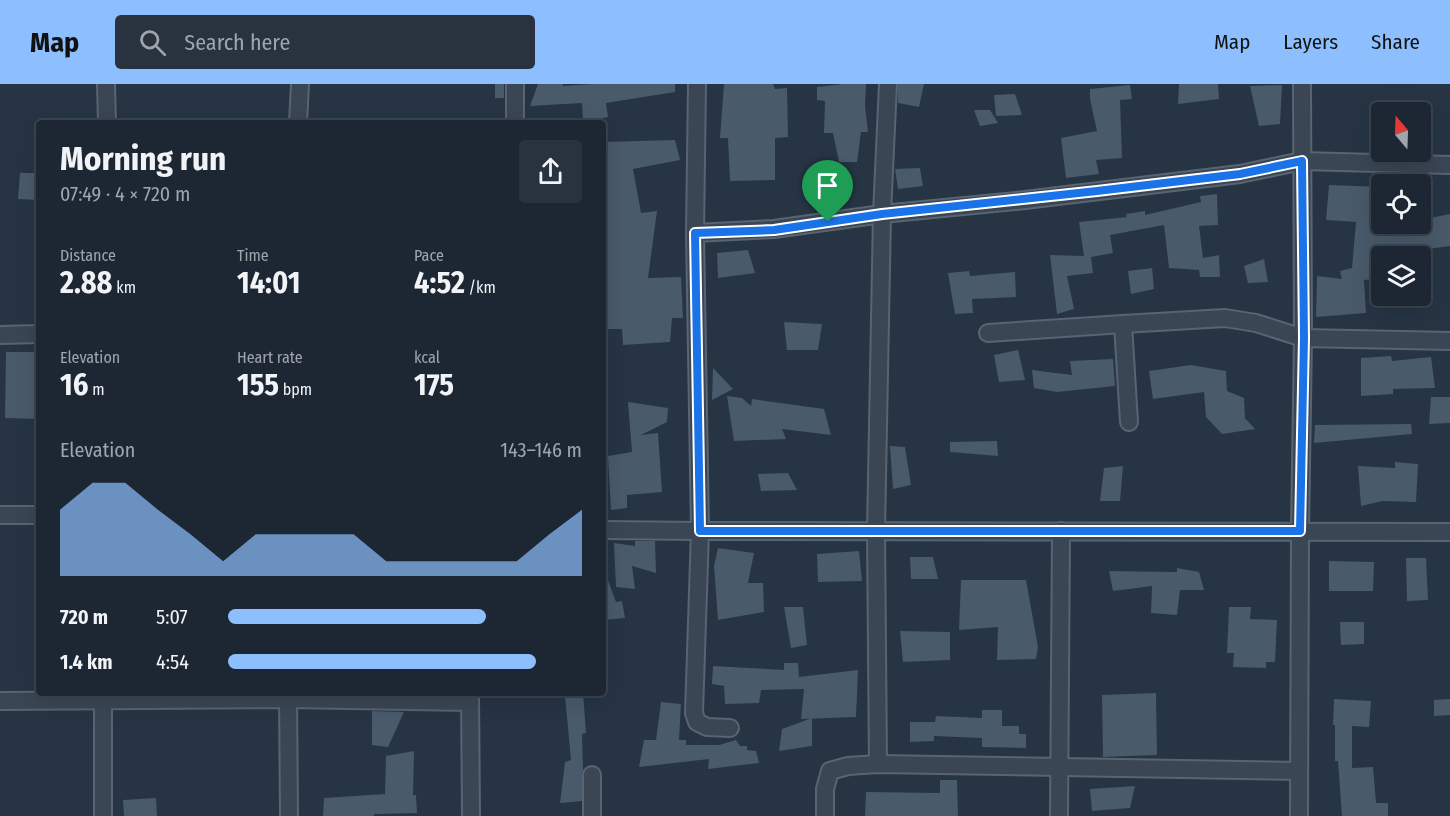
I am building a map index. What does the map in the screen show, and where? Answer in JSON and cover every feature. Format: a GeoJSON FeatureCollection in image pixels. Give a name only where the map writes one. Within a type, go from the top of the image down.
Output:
{"type":"FeatureCollection","features":[{"type":"Feature","properties":{"kind":"street"},"geometry":{"type":"LineString","coordinates":[[106,84],[107,120]]}},
{"type":"Feature","properties":{"kind":"street"},"geometry":{"type":"LineString","coordinates":[[298,120],[300,84]]}},
{"type":"Feature","properties":{"kind":"street"},"geometry":{"type":"LineString","coordinates":[[515,84],[515,120]]}},
{"type":"Feature","properties":{"kind":"street"},"geometry":{"type":"LineString","coordinates":[[697,84],[695,233],[700,531],[694,713],[697,722],[707,727],[730,728]]}},
{"type":"Feature","properties":{"kind":"street"},"geometry":{"type":"LineString","coordinates":[[878,764],[876,531],[882,214],[888,84]]}},
{"type":"Feature","properties":{"kind":"street"},"geometry":{"type":"LineString","coordinates":[[1299,816],[1300,531],[1304,338],[1302,84]]}},
{"type":"Feature","properties":{"kind":"street"},"geometry":{"type":"LineString","coordinates":[[695,233],[774,230],[882,214],[1025,200],[1240,174],[1302,161],[1450,165]]}},
{"type":"Feature","properties":{"kind":"street"},"geometry":{"type":"LineString","coordinates":[[988,333],[1226,318],[1256,323],[1304,338],[1450,341]]}},
{"type":"Feature","properties":{"kind":"street"},"geometry":{"type":"LineString","coordinates":[[1123,324],[1129,422]]}},
{"type":"Feature","properties":{"kind":"street"},"geometry":{"type":"LineString","coordinates":[[0,335],[36,334]]}},
{"type":"Feature","properties":{"kind":"street"},"geometry":{"type":"LineString","coordinates":[[0,515],[36,515]]}},
{"type":"Feature","properties":{"kind":"street"},"geometry":{"type":"LineString","coordinates":[[606,530],[1450,532]]}},
{"type":"Feature","properties":{"kind":"street"},"geometry":{"type":"LineString","coordinates":[[1059,816],[1061,531]]}},
{"type":"Feature","properties":{"kind":"street"},"geometry":{"type":"LineString","coordinates":[[288,696],[289,816]]}},
{"type":"Feature","properties":{"kind":"street"},"geometry":{"type":"LineString","coordinates":[[0,701],[288,696],[470,698],[471,816]]}},
{"type":"Feature","properties":{"kind":"street"},"geometry":{"type":"LineString","coordinates":[[103,699],[103,816]]}},
{"type":"Feature","properties":{"kind":"street"},"geometry":{"type":"LineString","coordinates":[[825,816],[825,789],[831,771],[848,766],[878,764],[1059,766],[1299,771]]}},
{"type":"Feature","properties":{"kind":"street"},"geometry":{"type":"LineString","coordinates":[[592,775],[592,816]]}},
{"type":"Feature","properties":{"kind":"building"},"geometry":{"type":"Polygon","coordinates":[[[495,84],[504,84],[504,98],[495,98],[495,84]]]}},
{"type":"Feature","properties":{"kind":"building"},"geometry":{"type":"Polygon","coordinates":[[[538,84],[563,84],[563,86],[675,84],[675,92],[606,103],[608,117],[593,120],[583,120],[582,103],[530,106],[538,84]]]}},
{"type":"Feature","properties":{"kind":"building"},"geometry":{"type":"Polygon","coordinates":[[[724,84],[773,84],[775,89],[787,88],[788,137],[775,138],[775,180],[730,181],[728,138],[720,138],[724,84]]]}},
{"type":"Feature","properties":{"kind":"building"},"geometry":{"type":"Polygon","coordinates":[[[866,84],[865,106],[868,132],[861,132],[857,162],[839,162],[833,133],[824,133],[825,101],[817,100],[817,87],[866,84]]]}},
{"type":"Feature","properties":{"kind":"building"},"geometry":{"type":"Polygon","coordinates":[[[898,84],[924,84],[919,107],[898,103],[898,84]]]}},
{"type":"Feature","properties":{"kind":"building"},"geometry":{"type":"Polygon","coordinates":[[[1179,84],[1218,84],[1219,99],[1178,104],[1179,84]]]}},
{"type":"Feature","properties":{"kind":"building"},"geometry":{"type":"Polygon","coordinates":[[[1130,85],[1132,99],[1120,100],[1122,158],[1096,160],[1099,174],[1066,178],[1061,138],[1097,131],[1090,89],[1130,85]]]}},
{"type":"Feature","properties":{"kind":"building"},"geometry":{"type":"Polygon","coordinates":[[[1282,85],[1280,124],[1259,126],[1250,86],[1282,85]]]}},
{"type":"Feature","properties":{"kind":"building"},"geometry":{"type":"Polygon","coordinates":[[[1015,94],[1022,115],[996,116],[994,95],[1015,94]]]}},
{"type":"Feature","properties":{"kind":"building"},"geometry":{"type":"Polygon","coordinates":[[[974,110],[990,110],[998,123],[980,126],[974,110]]]}},
{"type":"Feature","properties":{"kind":"building"},"geometry":{"type":"Polygon","coordinates":[[[675,140],[680,160],[633,169],[641,213],[657,211],[648,278],[681,277],[683,318],[672,318],[670,342],[623,345],[622,329],[607,329],[606,142],[675,140]]]}},
{"type":"Feature","properties":{"kind":"building"},"geometry":{"type":"Polygon","coordinates":[[[920,168],[923,186],[898,189],[895,169],[920,168]]]}},
{"type":"Feature","properties":{"kind":"building"},"geometry":{"type":"Polygon","coordinates":[[[20,173],[34,173],[36,200],[18,199],[20,173]]]}},
{"type":"Feature","properties":{"kind":"building"},"geometry":{"type":"Polygon","coordinates":[[[1329,185],[1371,187],[1371,234],[1431,234],[1431,218],[1450,214],[1450,246],[1431,249],[1431,246],[1371,246],[1371,279],[1364,280],[1366,313],[1316,317],[1317,276],[1342,279],[1340,271],[1352,268],[1356,222],[1326,220],[1329,185]]]}},
{"type":"Feature","properties":{"kind":"building"},"geometry":{"type":"Polygon","coordinates":[[[1217,194],[1218,225],[1199,226],[1203,258],[1219,255],[1220,277],[1200,277],[1199,270],[1169,268],[1164,225],[1110,235],[1113,253],[1091,257],[1093,273],[1067,276],[1074,309],[1057,314],[1050,255],[1084,256],[1079,222],[1127,217],[1126,214],[1145,211],[1145,215],[1201,202],[1200,196],[1217,194]]]}},
{"type":"Feature","properties":{"kind":"building"},"geometry":{"type":"Polygon","coordinates":[[[748,250],[755,273],[718,278],[717,253],[748,250]]]}},
{"type":"Feature","properties":{"kind":"building"},"geometry":{"type":"Polygon","coordinates":[[[1264,259],[1268,282],[1248,283],[1244,266],[1264,259]]]}},
{"type":"Feature","properties":{"kind":"building"},"geometry":{"type":"Polygon","coordinates":[[[1152,268],[1154,289],[1131,294],[1128,271],[1152,268]]]}},
{"type":"Feature","properties":{"kind":"building"},"geometry":{"type":"Polygon","coordinates":[[[969,271],[970,276],[1015,272],[1016,297],[972,299],[973,313],[955,314],[948,273],[969,271]]]}},
{"type":"Feature","properties":{"kind":"building"},"geometry":{"type":"Polygon","coordinates":[[[784,322],[822,324],[818,350],[787,350],[784,322]]]}},
{"type":"Feature","properties":{"kind":"building"},"geometry":{"type":"Polygon","coordinates":[[[1018,350],[1025,380],[999,382],[994,355],[1018,350]]]}},
{"type":"Feature","properties":{"kind":"building"},"geometry":{"type":"Polygon","coordinates":[[[6,352],[36,352],[36,419],[5,418],[6,352]]]}},
{"type":"Feature","properties":{"kind":"building"},"geometry":{"type":"Polygon","coordinates":[[[1391,356],[1392,361],[1431,357],[1435,388],[1393,389],[1393,394],[1361,396],[1361,358],[1391,356]]]}},
{"type":"Feature","properties":{"kind":"building"},"geometry":{"type":"Polygon","coordinates":[[[1113,359],[1115,386],[1057,392],[1034,388],[1032,370],[1072,375],[1070,361],[1113,359]]]}},
{"type":"Feature","properties":{"kind":"building"},"geometry":{"type":"Polygon","coordinates":[[[1191,365],[1226,371],[1227,391],[1244,398],[1245,418],[1255,429],[1222,434],[1206,417],[1204,392],[1153,399],[1149,371],[1191,365]]]}},
{"type":"Feature","properties":{"kind":"building"},"geometry":{"type":"Polygon","coordinates":[[[713,368],[733,389],[712,400],[713,368]]]}},
{"type":"Feature","properties":{"kind":"building"},"geometry":{"type":"Polygon","coordinates":[[[727,396],[742,398],[751,406],[752,399],[824,409],[831,435],[782,429],[786,439],[734,441],[727,396]]]}},
{"type":"Feature","properties":{"kind":"building"},"geometry":{"type":"Polygon","coordinates":[[[1431,397],[1450,397],[1450,423],[1429,424],[1431,397]]]}},
{"type":"Feature","properties":{"kind":"building"},"geometry":{"type":"Polygon","coordinates":[[[628,402],[668,408],[667,422],[641,435],[658,433],[662,492],[627,495],[627,508],[611,510],[608,456],[632,452],[628,402]]]}},
{"type":"Feature","properties":{"kind":"building"},"geometry":{"type":"Polygon","coordinates":[[[1411,424],[1412,434],[1314,443],[1315,425],[1411,424]]]}},
{"type":"Feature","properties":{"kind":"building"},"geometry":{"type":"Polygon","coordinates":[[[997,441],[998,456],[950,452],[950,442],[997,441]]]}},
{"type":"Feature","properties":{"kind":"building"},"geometry":{"type":"Polygon","coordinates":[[[890,446],[905,447],[911,485],[893,489],[890,446]]]}},
{"type":"Feature","properties":{"kind":"building"},"geometry":{"type":"Polygon","coordinates":[[[1395,462],[1418,464],[1416,502],[1383,501],[1361,506],[1358,466],[1395,468],[1395,462]]]}},
{"type":"Feature","properties":{"kind":"building"},"geometry":{"type":"Polygon","coordinates":[[[1123,466],[1120,501],[1100,501],[1104,468],[1123,466]]]}},
{"type":"Feature","properties":{"kind":"building"},"geometry":{"type":"Polygon","coordinates":[[[788,473],[797,490],[761,491],[758,474],[788,473]]]}},
{"type":"Feature","properties":{"kind":"building"},"geometry":{"type":"Polygon","coordinates":[[[635,541],[655,541],[656,573],[632,566],[635,589],[616,587],[614,543],[635,546],[635,541]]]}},
{"type":"Feature","properties":{"kind":"building"},"geometry":{"type":"Polygon","coordinates":[[[718,548],[754,553],[748,583],[763,583],[764,612],[718,620],[714,566],[718,548]]]}},
{"type":"Feature","properties":{"kind":"building"},"geometry":{"type":"Polygon","coordinates":[[[859,551],[862,581],[818,582],[817,554],[859,551]]]}},
{"type":"Feature","properties":{"kind":"building"},"geometry":{"type":"Polygon","coordinates":[[[910,557],[933,557],[938,579],[911,579],[910,557]]]}},
{"type":"Feature","properties":{"kind":"building"},"geometry":{"type":"Polygon","coordinates":[[[1406,558],[1426,558],[1428,600],[1407,601],[1406,558]]]}},
{"type":"Feature","properties":{"kind":"building"},"geometry":{"type":"Polygon","coordinates":[[[1329,561],[1374,562],[1373,591],[1329,591],[1329,561]]]}},
{"type":"Feature","properties":{"kind":"building"},"geometry":{"type":"Polygon","coordinates":[[[1177,568],[1199,572],[1204,590],[1180,590],[1177,615],[1151,613],[1152,586],[1113,591],[1109,571],[1177,572],[1177,568]]]}},
{"type":"Feature","properties":{"kind":"building"},"geometry":{"type":"Polygon","coordinates":[[[606,575],[616,602],[622,601],[625,618],[606,620],[606,575]]]}},
{"type":"Feature","properties":{"kind":"building"},"geometry":{"type":"Polygon","coordinates":[[[961,580],[1026,580],[1038,647],[1036,659],[997,660],[998,627],[959,630],[961,580]]]}},
{"type":"Feature","properties":{"kind":"building"},"geometry":{"type":"Polygon","coordinates":[[[784,607],[803,607],[807,645],[791,648],[784,607]]]}},
{"type":"Feature","properties":{"kind":"building"},"geometry":{"type":"Polygon","coordinates":[[[1229,607],[1251,607],[1250,619],[1277,620],[1275,662],[1266,662],[1266,668],[1233,667],[1234,653],[1227,653],[1229,607]]]}},
{"type":"Feature","properties":{"kind":"building"},"geometry":{"type":"Polygon","coordinates":[[[1340,622],[1364,622],[1364,644],[1341,645],[1340,622]]]}},
{"type":"Feature","properties":{"kind":"building"},"geometry":{"type":"Polygon","coordinates":[[[900,631],[950,632],[950,660],[903,662],[900,631]]]}},
{"type":"Feature","properties":{"kind":"building"},"geometry":{"type":"Polygon","coordinates":[[[784,663],[798,663],[799,677],[858,670],[856,717],[801,719],[804,689],[761,690],[759,703],[725,704],[724,686],[712,684],[713,666],[784,670],[784,663]]]}},
{"type":"Feature","properties":{"kind":"building"},"geometry":{"type":"Polygon","coordinates":[[[1156,693],[1157,755],[1103,757],[1102,695],[1156,693]]]}},
{"type":"Feature","properties":{"kind":"building"},"geometry":{"type":"Polygon","coordinates":[[[565,696],[583,696],[586,733],[582,734],[582,801],[560,803],[565,762],[571,760],[565,696]]]}},
{"type":"Feature","properties":{"kind":"building"},"geometry":{"type":"Polygon","coordinates":[[[1334,699],[1371,701],[1369,727],[1352,726],[1352,768],[1373,767],[1376,803],[1388,803],[1388,816],[1342,816],[1338,761],[1335,761],[1334,699]]]}},
{"type":"Feature","properties":{"kind":"building"},"geometry":{"type":"Polygon","coordinates":[[[1450,699],[1450,715],[1434,716],[1434,700],[1450,699]]]}},
{"type":"Feature","properties":{"kind":"building"},"geometry":{"type":"Polygon","coordinates":[[[661,702],[681,704],[679,740],[686,740],[686,745],[719,745],[736,740],[740,746],[747,746],[747,750],[756,751],[759,763],[708,769],[709,759],[639,767],[644,740],[656,740],[661,702]]]}},
{"type":"Feature","properties":{"kind":"building"},"geometry":{"type":"Polygon","coordinates":[[[982,710],[1002,710],[1002,726],[1019,726],[1019,734],[1026,734],[1026,748],[982,747],[982,738],[934,736],[934,741],[910,742],[910,722],[935,722],[936,716],[982,718],[982,710]]]}},
{"type":"Feature","properties":{"kind":"building"},"geometry":{"type":"Polygon","coordinates":[[[372,711],[404,712],[388,747],[372,745],[372,711]]]}},
{"type":"Feature","properties":{"kind":"building"},"geometry":{"type":"Polygon","coordinates":[[[812,718],[812,746],[779,751],[782,729],[812,718]]]}},
{"type":"Feature","properties":{"kind":"building"},"geometry":{"type":"Polygon","coordinates":[[[414,751],[413,795],[416,795],[417,813],[323,816],[324,798],[385,794],[386,756],[414,751]]]}},
{"type":"Feature","properties":{"kind":"building"},"geometry":{"type":"Polygon","coordinates":[[[940,780],[957,780],[958,816],[865,816],[866,792],[940,793],[940,780]]]}},
{"type":"Feature","properties":{"kind":"building"},"geometry":{"type":"Polygon","coordinates":[[[1135,786],[1130,808],[1092,811],[1090,789],[1135,786]]]}},
{"type":"Feature","properties":{"kind":"building"},"geometry":{"type":"Polygon","coordinates":[[[156,798],[157,816],[124,816],[123,800],[156,798]]]}},
{"type":"Feature","properties":{"kind":"route"},"geometry":{"type":"LineString","coordinates":[[1302,161],[1304,338],[1300,531],[700,531],[695,233],[774,230],[828,222],[1240,174],[1302,161]]}}]}
